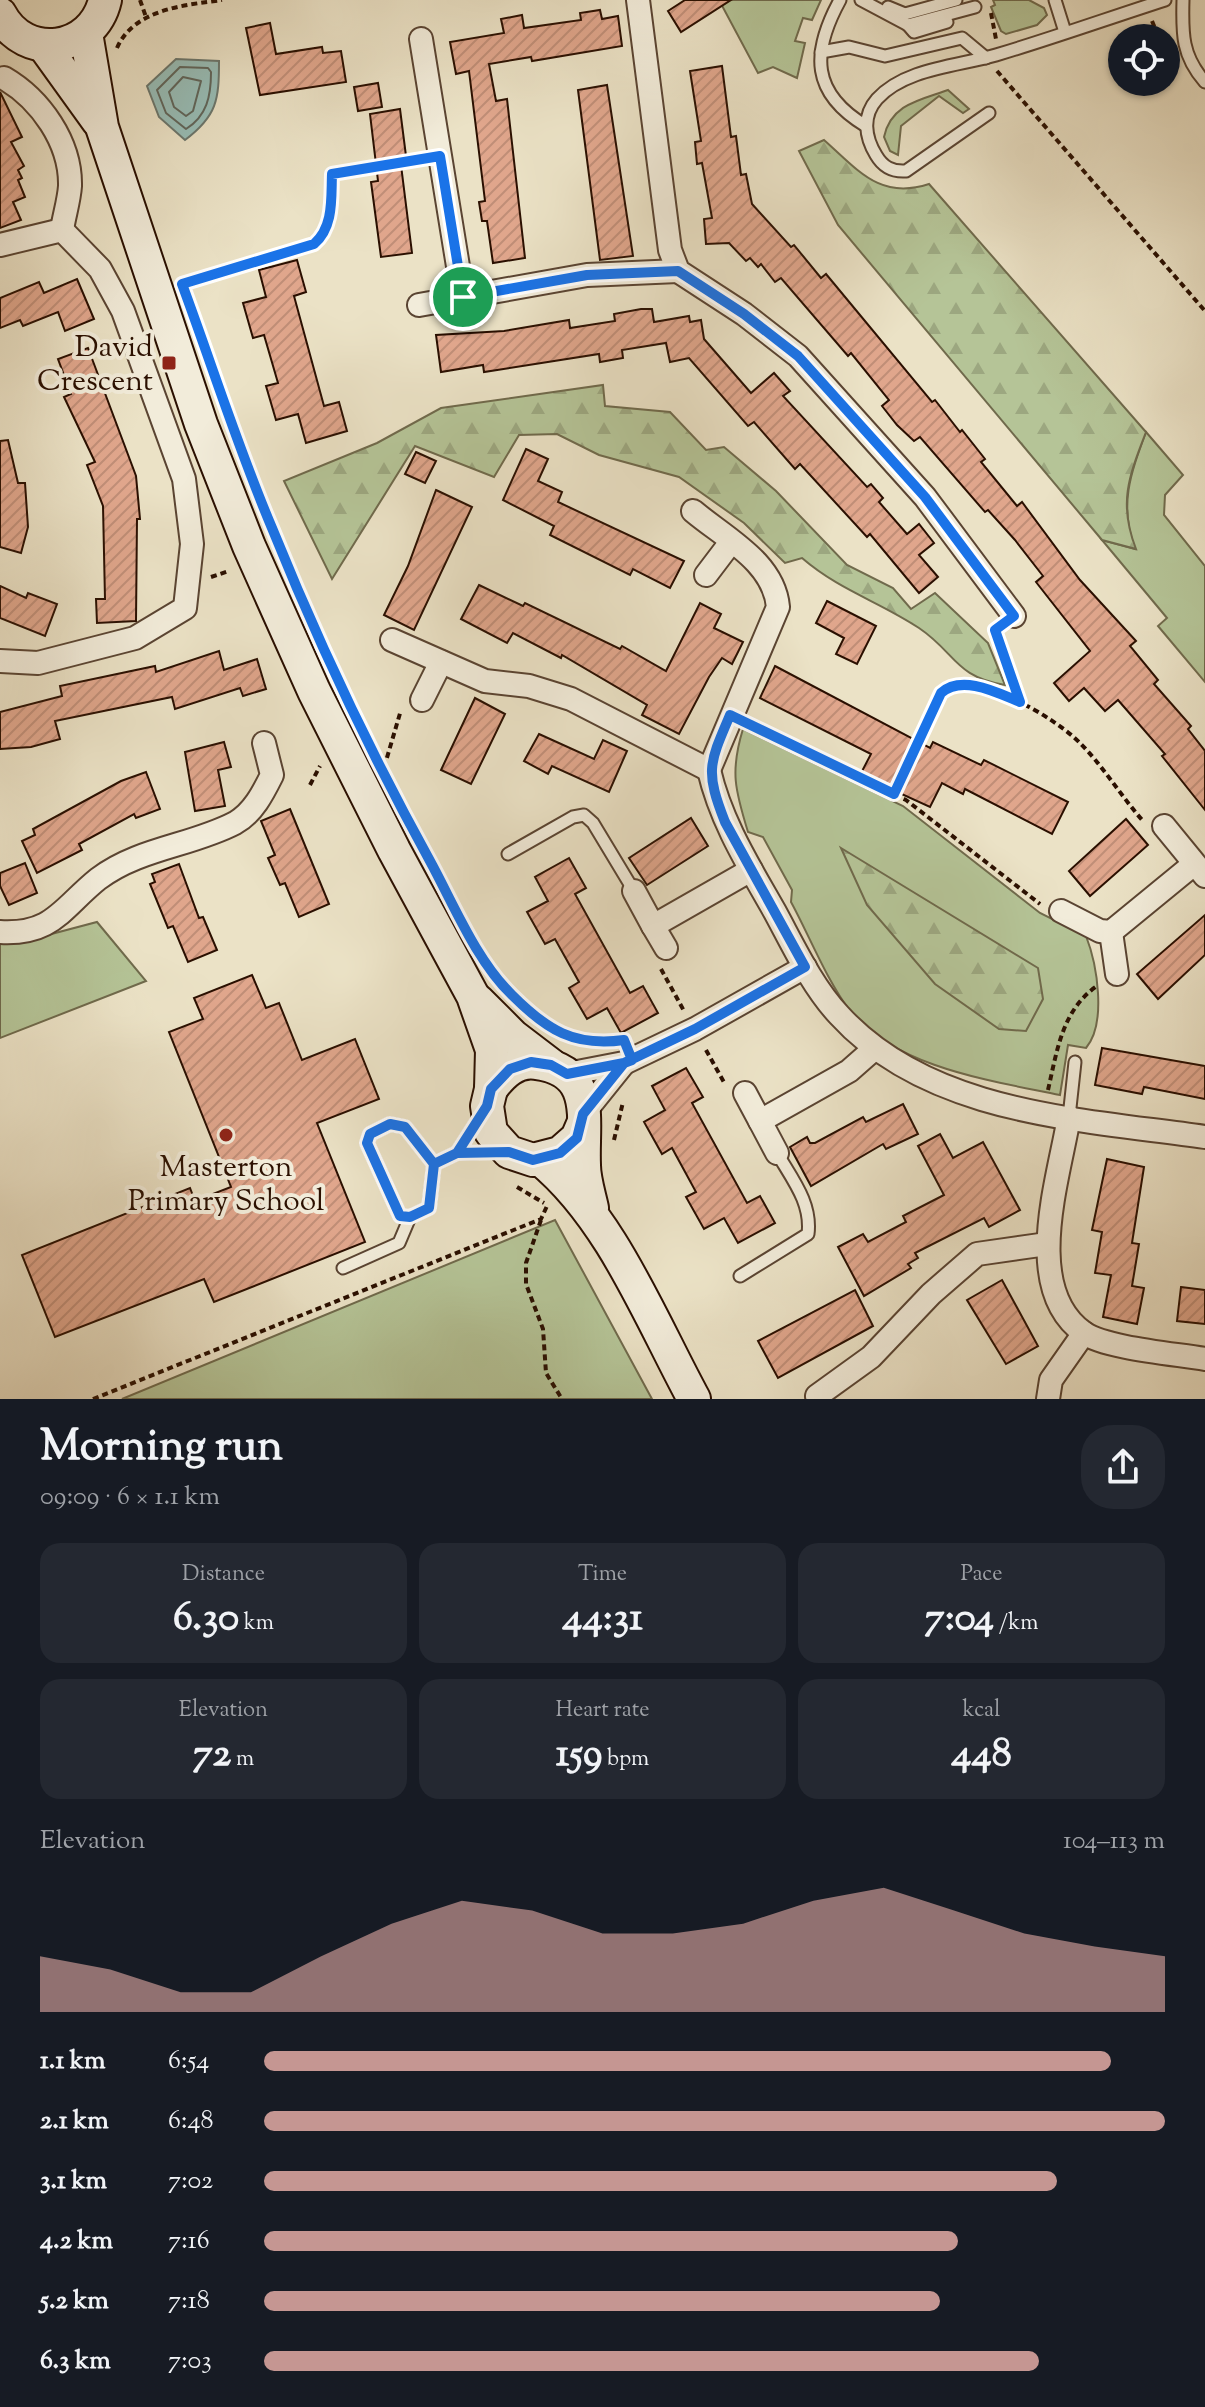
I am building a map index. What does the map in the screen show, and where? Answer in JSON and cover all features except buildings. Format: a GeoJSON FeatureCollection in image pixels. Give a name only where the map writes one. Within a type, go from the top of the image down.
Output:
{"type":"FeatureCollection","features":[{"type":"Feature","properties":{"kind":"main road"},"geometry":{"type":"LineString","coordinates":[[3,23],[25,40],[44,46],[67,44],[86,33],[109,1]]}},
{"type":"Feature","properties":{"kind":"main road"},"geometry":{"type":"LineString","coordinates":[[86,33],[102,127],[201,424],[249,546],[314,691],[394,850],[473,996],[492,1050],[489,1098],[491,1132],[563,1178],[594,1215],[694,1399]]}},
{"type":"Feature","properties":{"kind":"main road"},"geometry":{"type":"LineString","coordinates":[[44,46],[102,127]]}},
{"type":"Feature","properties":{"kind":"main road"},"geometry":{"type":"LineString","coordinates":[[473,996],[513,1036],[559,1070],[581,1092],[584,1170],[594,1215]]}},
{"type":"Feature","properties":{"kind":"main road"},"geometry":{"type":"LineString","coordinates":[[489,1098],[504,1073],[519,1064],[559,1070]]}},
{"type":"Feature","properties":{"kind":"main road"},"geometry":{"type":"LineString","coordinates":[[524,1155],[551,1157],[569,1147],[583,1119]]}},
{"type":"Feature","properties":{"kind":"street"},"geometry":{"type":"LineString","coordinates":[[638,0],[670,250],[678,271]]}},
{"type":"Feature","properties":{"kind":"street"},"geometry":{"type":"LineString","coordinates":[[421,39],[463,297]]}},
{"type":"Feature","properties":{"kind":"street"},"geometry":{"type":"LineString","coordinates":[[4,78],[28,92],[36,102],[67,160],[70,187],[62,230]]}},
{"type":"Feature","properties":{"kind":"street"},"geometry":{"type":"LineString","coordinates":[[0,245],[62,230]]}},
{"type":"Feature","properties":{"kind":"street"},"geometry":{"type":"LineString","coordinates":[[0,661],[38,663],[135,638],[185,608],[192,544],[184,479],[123,311],[100,269],[62,230]]}},
{"type":"Feature","properties":{"kind":"street"},"geometry":{"type":"LineString","coordinates":[[419,305],[587,275],[678,271],[744,314],[798,356],[925,497],[1014,616]]}},
{"type":"Feature","properties":{"kind":"street"},"geometry":{"type":"LineString","coordinates":[[693,511],[769,575],[777,591],[778,607],[709,770],[725,822],[805,967],[837,1014],[896,1065],[965,1094],[1069,1117],[1205,1137]]}},
{"type":"Feature","properties":{"kind":"street"},"geometry":{"type":"LineString","coordinates":[[706,575],[731,542]]}},
{"type":"Feature","properties":{"kind":"street"},"geometry":{"type":"LineString","coordinates":[[392,640],[485,681],[529,686],[571,699],[709,770]]}},
{"type":"Feature","properties":{"kind":"street"},"geometry":{"type":"LineString","coordinates":[[422,700],[441,662]]}},
{"type":"Feature","properties":{"kind":"street"},"geometry":{"type":"LineString","coordinates":[[0,932],[20,933],[49,925],[98,880],[137,856],[237,822],[259,801],[272,775],[264,743]]}},
{"type":"Feature","properties":{"kind":"street"},"geometry":{"type":"LineString","coordinates":[[1061,911],[1100,931],[1111,932],[1200,870],[1164,826]]}},
{"type":"Feature","properties":{"kind":"street"},"geometry":{"type":"LineString","coordinates":[[653,926],[751,870]]}},
{"type":"Feature","properties":{"kind":"street"},"geometry":{"type":"LineString","coordinates":[[634,891],[666,948]]}},
{"type":"Feature","properties":{"kind":"street"},"geometry":{"type":"LineString","coordinates":[[1111,932],[1117,974]]}},
{"type":"Feature","properties":{"kind":"street"},"geometry":{"type":"LineString","coordinates":[[559,1070],[624,1063],[695,1029],[805,967]]}},
{"type":"Feature","properties":{"kind":"street"},"geometry":{"type":"LineString","coordinates":[[760,1121],[849,1071],[874,1049]]}},
{"type":"Feature","properties":{"kind":"street"},"geometry":{"type":"LineString","coordinates":[[583,1119],[624,1063]]}},
{"type":"Feature","properties":{"kind":"street"},"geometry":{"type":"LineString","coordinates":[[745,1093],[777,1153]]}},
{"type":"Feature","properties":{"kind":"street"},"geometry":{"type":"LineString","coordinates":[[1069,1117],[1047,1244],[1049,1272],[1058,1303],[1084,1333],[1107,1342],[1205,1359]]}},
{"type":"Feature","properties":{"kind":"street"},"geometry":{"type":"LineString","coordinates":[[817,1396],[871,1357],[931,1294],[977,1254],[1047,1244]]}},
{"type":"Feature","properties":{"kind":"street"},"geometry":{"type":"LineString","coordinates":[[1048,1399],[1051,1380],[1084,1333]]}},
{"type":"Feature","properties":{"kind":"lane"},"geometry":{"type":"LineString","coordinates":[[840,0],[822,40],[821,74],[828,93],[841,111],[866,126]]}},
{"type":"Feature","properties":{"kind":"lane"},"geometry":{"type":"LineString","coordinates":[[861,0],[908,25],[974,3]]}},
{"type":"Feature","properties":{"kind":"lane"},"geometry":{"type":"LineString","coordinates":[[868,0],[905,14],[956,0]]}},
{"type":"Feature","properties":{"kind":"lane"},"geometry":{"type":"LineString","coordinates":[[989,113],[906,171],[888,169],[881,163],[869,140],[866,126],[869,111],[878,97],[906,80],[990,57],[1165,0]]}},
{"type":"Feature","properties":{"kind":"lane"},"geometry":{"type":"LineString","coordinates":[[1183,0],[1182,40],[1187,58],[1205,82]]}},
{"type":"Feature","properties":{"kind":"lane"},"geometry":{"type":"LineString","coordinates":[[1056,1],[1065,32]]}},
{"type":"Feature","properties":{"kind":"lane"},"geometry":{"type":"LineString","coordinates":[[821,52],[849,47],[885,56],[962,38],[990,57]]}},
{"type":"Feature","properties":{"kind":"lane"},"geometry":{"type":"LineString","coordinates":[[508,854],[573,817],[584,815],[593,823],[634,891]]}},
{"type":"Feature","properties":{"kind":"lane"},"geometry":{"type":"LineString","coordinates":[[1069,1117],[1075,1062]]}},
{"type":"Feature","properties":{"kind":"lane"},"geometry":{"type":"LineString","coordinates":[[457,1153],[489,1098]]}},
{"type":"Feature","properties":{"kind":"lane"},"geometry":{"type":"LineString","coordinates":[[390,1124],[405,1127],[434,1164],[429,1208],[410,1217],[400,1216],[367,1143],[370,1134],[390,1124]]}},
{"type":"Feature","properties":{"kind":"lane"},"geometry":{"type":"LineString","coordinates":[[434,1164],[457,1153],[524,1155]]}},
{"type":"Feature","properties":{"kind":"lane"},"geometry":{"type":"LineString","coordinates":[[740,1276],[808,1234],[810,1218],[806,1203],[777,1153]]}},
{"type":"Feature","properties":{"kind":"lane"},"geometry":{"type":"LineString","coordinates":[[343,1268],[399,1243],[410,1217]]}},
{"type":"Feature","properties":{"kind":"path"},"geometry":{"type":"LineString","coordinates":[[140,0],[146,17]]}},
{"type":"Feature","properties":{"kind":"path"},"geometry":{"type":"LineString","coordinates":[[117,59],[117,46],[128,28],[146,17],[192,4],[222,0]]}},
{"type":"Feature","properties":{"kind":"path"},"geometry":{"type":"LineString","coordinates":[[989,10],[997,30],[990,57],[995,69],[1205,311]]}},
{"type":"Feature","properties":{"kind":"path"},"geometry":{"type":"LineString","coordinates":[[182,284],[314,244],[323,237],[330,218],[332,174],[440,156]]}},
{"type":"Feature","properties":{"kind":"path"},"geometry":{"type":"LineString","coordinates":[[177,271],[187,298]]}},
{"type":"Feature","properties":{"kind":"path"},"geometry":{"type":"LineString","coordinates":[[188,578],[206,578],[236,568]]}},
{"type":"Feature","properties":{"kind":"path"},"geometry":{"type":"LineString","coordinates":[[1014,616],[995,630],[1020,702]]}},
{"type":"Feature","properties":{"kind":"path"},"geometry":{"type":"LineString","coordinates":[[894,794],[941,693],[948,687],[970,686],[1020,702],[1079,742],[1155,834],[1164,826]]}},
{"type":"Feature","properties":{"kind":"path"},"geometry":{"type":"LineString","coordinates":[[378,765],[386,761],[399,713]]}},
{"type":"Feature","properties":{"kind":"path"},"geometry":{"type":"LineString","coordinates":[[730,715],[894,794],[1006,874],[1028,896],[1043,906],[1061,911]]}},
{"type":"Feature","properties":{"kind":"path"},"geometry":{"type":"LineString","coordinates":[[373,754],[385,777]]}},
{"type":"Feature","properties":{"kind":"path"},"geometry":{"type":"LineString","coordinates":[[310,785],[324,759]]}},
{"type":"Feature","properties":{"kind":"path"},"geometry":{"type":"LineString","coordinates":[[1084,996],[1094,987]]}},
{"type":"Feature","properties":{"kind":"path"},"geometry":{"type":"LineString","coordinates":[[548,1025],[582,1042],[598,1044]]}},
{"type":"Feature","properties":{"kind":"path"},"geometry":{"type":"LineString","coordinates":[[613,1147],[617,1120],[626,1095]]}},
{"type":"Feature","properties":{"kind":"path"},"geometry":{"type":"LineString","coordinates":[[547,1206],[526,1263],[526,1284],[543,1329],[546,1373],[562,1399]]}},
{"type":"Feature","properties":{"kind":"path"},"geometry":{"type":"LineString","coordinates":[[93,1399],[541,1219]]}},
{"type":"Feature","properties":{"kind":"green space"},"geometry":{"type":"Polygon","coordinates":[[[719,0],[821,0],[812,20],[803,18],[795,41],[805,43],[797,78],[773,67],[758,73],[719,0]]]}},
{"type":"Feature","properties":{"kind":"green space"},"geometry":{"type":"Polygon","coordinates":[[[993,0],[1029,0],[1044,8],[1047,15],[1037,25],[1006,34],[1001,31],[991,7],[995,5],[993,0]]]}},
{"type":"Feature","properties":{"kind":"green space"},"geometry":{"type":"Polygon","coordinates":[[[948,90],[969,109],[963,113],[939,96],[901,126],[898,155],[890,151],[884,137],[893,117],[908,105],[948,90]]]}},
{"type":"Feature","properties":{"kind":"green space"},"geometry":{"type":"Polygon","coordinates":[[[824,140],[871,180],[897,188],[929,184],[1146,432],[1128,490],[1128,518],[1136,549],[1102,540],[838,225],[799,151],[824,140]]]}},
{"type":"Feature","properties":{"kind":"green space"},"geometry":{"type":"Polygon","coordinates":[[[603,385],[605,406],[670,412],[706,450],[724,447],[776,491],[847,565],[893,588],[911,609],[935,593],[988,643],[1005,685],[966,670],[919,628],[830,579],[802,558],[785,563],[744,523],[679,477],[599,455],[557,434],[519,435],[494,477],[415,446],[332,579],[284,481],[377,443],[441,408],[603,385]]]}},
{"type":"Feature","properties":{"kind":"green space"},"geometry":{"type":"Polygon","coordinates":[[[1146,432],[1183,475],[1165,495],[1164,515],[1205,566],[1205,682],[1158,626],[1167,618],[1102,540],[1135,549],[1128,518],[1128,490],[1146,432]]]}},
{"type":"Feature","properties":{"kind":"green space"},"geometry":{"type":"Polygon","coordinates":[[[743,729],[903,806],[1040,913],[1086,936],[1094,962],[1098,993],[1096,1024],[1086,1048],[1068,1045],[1060,1095],[976,1077],[919,1059],[869,1030],[850,1011],[791,902],[792,890],[763,837],[748,832],[735,769],[743,729]]]}},
{"type":"Feature","properties":{"kind":"green space"},"geometry":{"type":"Polygon","coordinates":[[[841,848],[1038,968],[1043,999],[1026,1031],[999,1029],[935,984],[867,905],[841,848]]]}},
{"type":"Feature","properties":{"kind":"green space"},"geometry":{"type":"Polygon","coordinates":[[[97,922],[146,981],[0,1038],[0,941],[25,941],[97,922]]]}},
{"type":"Feature","properties":{"kind":"green space"},"geometry":{"type":"Polygon","coordinates":[[[555,1220],[652,1399],[122,1399],[555,1220]]]}},
{"type":"Feature","properties":{"kind":"water"},"geometry":{"type":"Polygon","coordinates":[[[176,59],[219,61],[214,106],[204,123],[185,140],[159,117],[147,86],[176,59]]]}},
{"type":"Feature","properties":{"kind":"place","name":"David Crescent"},"geometry":{"type":"Point","coordinates":[169,363]}},
{"type":"Feature","properties":{"kind":"place","name":"Masterton Primary School"},"geometry":{"type":"Point","coordinates":[226,1135]}},
{"type":"Feature","properties":{"kind":"route"},"geometry":{"type":"LineString","coordinates":[[463,297],[440,156],[332,174],[330,218],[323,237],[314,244],[182,284],[271,527],[303,600],[378,765],[476,945],[509,993],[537,1017],[560,1033],[582,1042],[598,1044],[624,1040],[632,1060],[624,1063],[583,1114],[583,1124],[577,1138],[569,1147],[551,1157],[533,1160],[509,1152],[457,1153],[434,1164],[405,1127],[390,1124],[370,1134],[367,1143],[400,1216],[410,1217],[429,1208],[434,1164],[457,1153],[487,1106],[491,1089],[510,1069],[531,1062],[551,1065],[567,1074],[624,1063],[695,1029],[805,967],[725,822],[715,798],[709,770],[730,715],[894,794],[941,693],[948,687],[970,686],[1020,702],[995,630],[1014,616],[925,497],[861,423],[798,356],[744,314],[678,271],[587,275],[463,297]]}}]}
